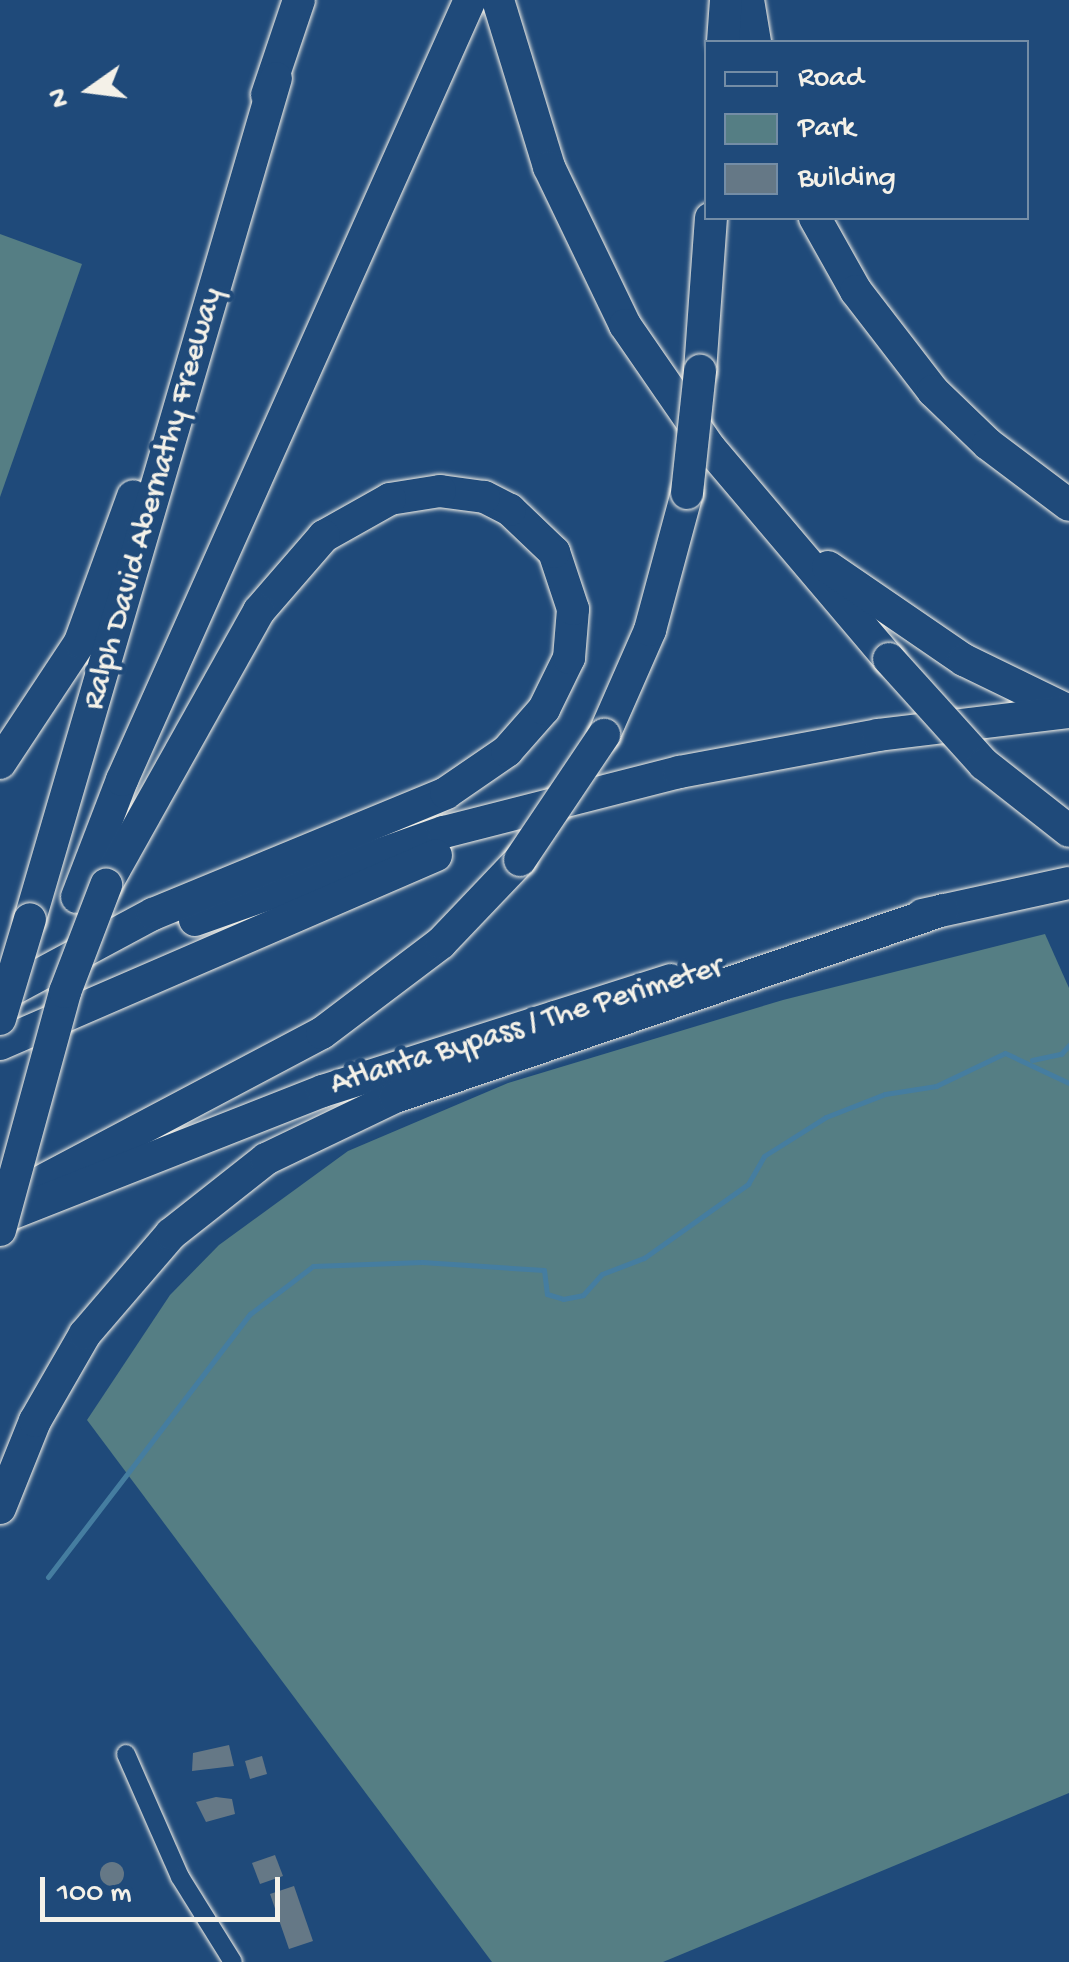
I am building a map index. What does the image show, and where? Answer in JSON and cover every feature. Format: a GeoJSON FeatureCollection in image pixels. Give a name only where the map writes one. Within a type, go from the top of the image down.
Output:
{"type":"FeatureCollection","features":[{"type":"Feature","properties":{"kind":"highway"},"geometry":{"type":"LineString","coordinates":[[0,763],[54,688],[99,595],[250,126],[276,78],[299,0]]}},
{"type":"Feature","properties":{"kind":"highway"},"geometry":{"type":"LineString","coordinates":[[498,0],[539,140],[587,257],[660,379],[748,494],[984,764],[1069,831]]}},
{"type":"Feature","properties":{"kind":"highway"},"geometry":{"type":"LineString","coordinates":[[724,40],[726,0]]}},
{"type":"Feature","properties":{"kind":"highway"},"geometry":{"type":"LineString","coordinates":[[748,0],[755,40]]}},
{"type":"Feature","properties":{"kind":"highway"},"geometry":{"type":"LineString","coordinates":[[0,1230],[122,780],[466,8]]}},
{"type":"Feature","properties":{"kind":"highway","name":"Ralph David Abernathy Freeway"},"geometry":{"type":"LineString","coordinates":[[0,1019],[276,78]]}},
{"type":"Feature","properties":{"kind":"highway"},"geometry":{"type":"LineString","coordinates":[[0,1216],[38,1180],[283,1056],[360,1008],[440,943],[520,860],[604,735],[650,630],[687,493],[711,220]]}},
{"type":"Feature","properties":{"kind":"highway"},"geometry":{"type":"LineString","coordinates":[[816,220],[856,291],[933,390],[988,444],[1069,505]]}},
{"type":"Feature","properties":{"kind":"highway"},"geometry":{"type":"LineString","coordinates":[[0,996],[153,914],[446,793],[507,751],[544,708],[569,658],[571,596],[554,552],[498,503],[440,490],[390,499],[324,536],[259,611],[92,891],[0,1148]]}},
{"type":"Feature","properties":{"kind":"highway"},"geometry":{"type":"LineString","coordinates":[[748,494],[829,568],[990,674],[1069,712]]}},
{"type":"Feature","properties":{"kind":"highway"},"geometry":{"type":"LineString","coordinates":[[0,996],[341,866],[584,795],[777,751],[1069,712]]}},
{"type":"Feature","properties":{"kind":"highway"},"geometry":{"type":"LineString","coordinates":[[0,1044],[290,915],[584,795]]}},
{"type":"Feature","properties":{"kind":"highway","name":"Atlanta Bypass / The Perimeter"},"geometry":{"type":"LineString","coordinates":[[0,1216],[249,1119],[453,1047],[688,975],[943,910],[1069,883]]}},
{"type":"Feature","properties":{"kind":"highway"},"geometry":{"type":"LineString","coordinates":[[0,1508],[35,1421],[85,1334],[170,1234],[266,1158],[395,1097],[943,910]]}},
{"type":"Feature","properties":{"kind":"street"},"geometry":{"type":"LineString","coordinates":[[126,1754],[180,1877],[233,1962]]}},
{"type":"Feature","properties":{"kind":"green space"},"geometry":{"type":"Polygon","coordinates":[[[0,234],[82,264],[0,497],[0,234]]]}},
{"type":"Feature","properties":{"kind":"green space"},"geometry":{"type":"Polygon","coordinates":[[[1045,934],[1069,988],[1069,1793],[663,1962],[492,1962],[87,1420],[170,1295],[219,1245],[348,1151],[508,1083],[783,1000],[1045,934]]]}},
{"type":"Feature","properties":{"kind":"building"},"geometry":{"type":"Polygon","coordinates":[[[229,1745],[234,1766],[192,1771],[193,1753],[229,1745]]]}},
{"type":"Feature","properties":{"kind":"building"},"geometry":{"type":"Polygon","coordinates":[[[262,1756],[267,1774],[250,1779],[245,1761],[262,1756]]]}},
{"type":"Feature","properties":{"kind":"building"},"geometry":{"type":"Polygon","coordinates":[[[216,1797],[232,1799],[235,1814],[206,1822],[196,1802],[216,1797]]]}},
{"type":"Feature","properties":{"kind":"building"},"geometry":{"type":"Polygon","coordinates":[[[275,1855],[283,1876],[260,1884],[252,1863],[275,1855]]]}},
{"type":"Feature","properties":{"kind":"building"},"geometry":{"type":"Polygon","coordinates":[[[112,1862],[121,1865],[121,1883],[112,1886],[103,1883],[100,1874],[103,1865],[112,1862]]]}},
{"type":"Feature","properties":{"kind":"building"},"geometry":{"type":"Polygon","coordinates":[[[294,1886],[313,1941],[289,1949],[270,1894],[294,1886]]]}},
{"type":"Feature","properties":{"kind":"waterway"},"geometry":{"type":"LineString","coordinates":[[1032,1060],[1061,1054],[1069,1045]]}},
{"type":"Feature","properties":{"kind":"waterway"},"geometry":{"type":"LineString","coordinates":[[48,1577],[250,1314],[313,1266],[422,1262],[544,1270],[547,1294],[563,1299],[583,1295],[602,1274],[644,1258],[748,1184],[764,1156],[826,1117],[885,1094],[936,1086],[1005,1053],[1069,1083]]}}]}
